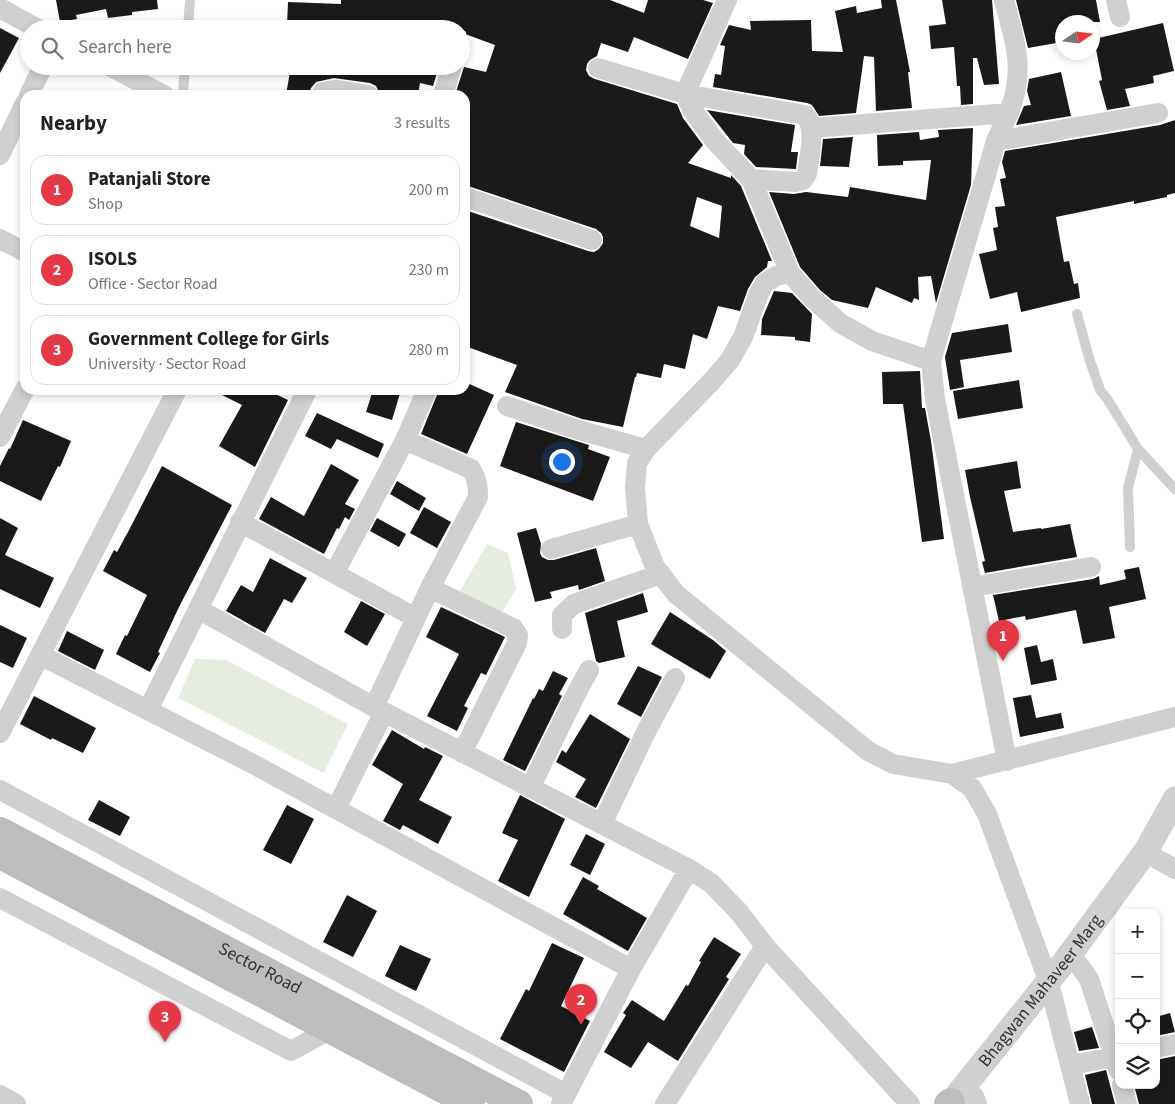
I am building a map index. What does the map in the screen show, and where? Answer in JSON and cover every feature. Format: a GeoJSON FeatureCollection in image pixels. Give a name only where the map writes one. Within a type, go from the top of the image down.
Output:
{"type":"FeatureCollection","features":[{"type":"Feature","properties":{"kind":"main road","name":"Sector Road"},"geometry":{"type":"LineString","coordinates":[[0,831],[519,1104]]}},
{"type":"Feature","properties":{"kind":"main road","name":"Sector Road"},"geometry":{"type":"LineString","coordinates":[[0,855],[471,1104]]}},
{"type":"Feature","properties":{"kind":"street"},"geometry":{"type":"LineString","coordinates":[[684,94],[726,0]]}},
{"type":"Feature","properties":{"kind":"street"},"geometry":{"type":"LineString","coordinates":[[1004,0],[1018,64],[1016,87],[1009,113],[996,141],[931,361],[935,399],[1007,761]]}},
{"type":"Feature","properties":{"kind":"street"},"geometry":{"type":"LineString","coordinates":[[0,8],[22,20]]}},
{"type":"Feature","properties":{"kind":"street"},"geometry":{"type":"LineString","coordinates":[[598,68],[684,94],[805,115],[812,128],[808,174],[803,180],[795,182],[751,179]]}},
{"type":"Feature","properties":{"kind":"street"},"geometry":{"type":"LineString","coordinates":[[31,90],[39,75]]}},
{"type":"Feature","properties":{"kind":"street"},"geometry":{"type":"LineString","coordinates":[[125,75],[154,90]]}},
{"type":"Feature","properties":{"kind":"street"},"geometry":{"type":"LineString","coordinates":[[445,90],[449,75]]}},
{"type":"Feature","properties":{"kind":"street"},"geometry":{"type":"LineString","coordinates":[[684,94],[693,111],[715,141],[751,179],[790,273],[812,298],[840,323],[872,341],[931,361]]}},
{"type":"Feature","properties":{"kind":"street"},"geometry":{"type":"LineString","coordinates":[[0,155],[20,113]]}},
{"type":"Feature","properties":{"kind":"street"},"geometry":{"type":"LineString","coordinates":[[812,128],[1009,113]]}},
{"type":"Feature","properties":{"kind":"street"},"geometry":{"type":"LineString","coordinates":[[996,141],[1158,113]]}},
{"type":"Feature","properties":{"kind":"street"},"geometry":{"type":"LineString","coordinates":[[470,199],[592,240]]}},
{"type":"Feature","properties":{"kind":"street"},"geometry":{"type":"LineString","coordinates":[[0,240],[20,250]]}},
{"type":"Feature","properties":{"kind":"street"},"geometry":{"type":"LineString","coordinates":[[790,273],[776,276],[765,283],[743,337],[730,360],[646,449],[638,463],[635,487],[638,524],[655,567],[676,594],[868,751],[893,764],[952,774],[1175,717]]}},
{"type":"Feature","properties":{"kind":"street"},"geometry":{"type":"LineString","coordinates":[[0,437],[22,395]]}},
{"type":"Feature","properties":{"kind":"street"},"geometry":{"type":"LineString","coordinates":[[0,733],[174,395]]}},
{"type":"Feature","properties":{"kind":"street"},"geometry":{"type":"LineString","coordinates":[[148,710],[304,395]]}},
{"type":"Feature","properties":{"kind":"street"},"geometry":{"type":"LineString","coordinates":[[334,572],[405,440],[425,395]]}},
{"type":"Feature","properties":{"kind":"street"},"geometry":{"type":"LineString","coordinates":[[507,406],[579,430],[646,449]]}},
{"type":"Feature","properties":{"kind":"street"},"geometry":{"type":"LineString","coordinates":[[336,809],[416,618],[478,497],[476,476],[471,469],[405,440]]}},
{"type":"Feature","properties":{"kind":"street"},"geometry":{"type":"LineString","coordinates":[[240,522],[416,618]]}},
{"type":"Feature","properties":{"kind":"street"},"geometry":{"type":"LineString","coordinates":[[551,549],[638,524]]}},
{"type":"Feature","properties":{"kind":"street"},"geometry":{"type":"LineString","coordinates":[[972,587],[1091,567]]}},
{"type":"Feature","properties":{"kind":"street"},"geometry":{"type":"LineString","coordinates":[[562,629],[562,615],[574,604],[661,574]]}},
{"type":"Feature","properties":{"kind":"street"},"geometry":{"type":"LineString","coordinates":[[430,588],[513,628],[518,635],[517,643],[462,753]]}},
{"type":"Feature","properties":{"kind":"street"},"geometry":{"type":"LineString","coordinates":[[198,609],[379,710],[689,868],[711,883],[739,912],[765,946],[910,1104]]}},
{"type":"Feature","properties":{"kind":"street"},"geometry":{"type":"LineString","coordinates":[[40,655],[336,809],[631,969]]}},
{"type":"Feature","properties":{"kind":"street"},"geometry":{"type":"LineString","coordinates":[[530,788],[577,692],[590,670]]}},
{"type":"Feature","properties":{"kind":"street"},"geometry":{"type":"LineString","coordinates":[[602,824],[647,730],[675,678]]}},
{"type":"Feature","properties":{"kind":"street"},"geometry":{"type":"LineString","coordinates":[[952,774],[972,788],[987,814],[1050,990],[1080,1104]]}},
{"type":"Feature","properties":{"kind":"street"},"geometry":{"type":"LineString","coordinates":[[0,790],[563,1099],[631,969],[689,868]]}},
{"type":"Feature","properties":{"kind":"street","name":"Bhagwan Mahaveer Marg"},"geometry":{"type":"LineString","coordinates":[[961,1102],[1050,990],[1146,851],[1175,799]]}},
{"type":"Feature","properties":{"kind":"street","name":"Bhagwan Mahaveer Marg"},"geometry":{"type":"LineString","coordinates":[[1050,990],[1079,965],[1166,864],[1175,827]]}},
{"type":"Feature","properties":{"kind":"street"},"geometry":{"type":"LineString","coordinates":[[0,898],[291,1051],[331,1029]]}},
{"type":"Feature","properties":{"kind":"street"},"geometry":{"type":"LineString","coordinates":[[665,1104],[765,946]]}},
{"type":"Feature","properties":{"kind":"street"},"geometry":{"type":"LineString","coordinates":[[1079,965],[1090,979],[1115,1052]]}},
{"type":"Feature","properties":{"kind":"street"},"geometry":{"type":"LineString","coordinates":[[1160,1047],[1175,1044]]}},
{"type":"Feature","properties":{"kind":"street"},"geometry":{"type":"LineString","coordinates":[[1071,1065],[1115,1061]]}},
{"type":"Feature","properties":{"kind":"street"},"geometry":{"type":"LineString","coordinates":[[1123,1089],[1127,1104]]}},
{"type":"Feature","properties":{"kind":"street"},"geometry":{"type":"LineString","coordinates":[[0,1095],[16,1104]]}},
{"type":"Feature","properties":{"kind":"lane"},"geometry":{"type":"LineString","coordinates":[[189,20],[190,0]]}},
{"type":"Feature","properties":{"kind":"lane"},"geometry":{"type":"LineString","coordinates":[[183,90],[184,75]]}},
{"type":"Feature","properties":{"kind":"lane"},"geometry":{"type":"LineString","coordinates":[[1077,314],[1100,390],[1138,449],[1175,488]]}},
{"type":"Feature","properties":{"kind":"lane"},"geometry":{"type":"LineString","coordinates":[[1130,547],[1128,488],[1138,449]]}},
{"type":"Feature","properties":{"kind":"shaded area"},"geometry":{"type":"Polygon","coordinates":[[[487,544],[508,553],[516,589],[498,620],[459,593],[487,544]]]}},
{"type":"Feature","properties":{"kind":"shaded area"},"geometry":{"type":"Polygon","coordinates":[[[195,659],[226,660],[348,724],[324,773],[178,698],[195,659]]]}},
{"type":"Feature","properties":{"kind":"building"},"geometry":{"type":"Polygon","coordinates":[[[56,0],[157,0],[158,9],[132,12],[132,15],[108,18],[106,9],[76,15],[77,19],[60,20],[56,0]]]}},
{"type":"Feature","properties":{"kind":"building"},"geometry":{"type":"Polygon","coordinates":[[[341,0],[610,0],[644,13],[648,0],[703,0],[713,3],[688,59],[634,37],[628,52],[601,43],[597,56],[590,60],[586,70],[589,76],[595,79],[677,104],[683,118],[703,145],[688,163],[731,178],[731,175],[741,186],[772,261],[768,261],[767,267],[755,277],[748,289],[740,311],[718,306],[707,339],[693,334],[685,369],[664,364],[661,378],[637,373],[623,427],[582,419],[505,392],[517,365],[470,348],[470,212],[594,252],[603,243],[601,233],[596,229],[470,187],[470,90],[457,90],[461,75],[470,75],[470,68],[486,72],[495,45],[470,36],[470,20],[287,20],[288,2],[341,4],[341,0]],[[697,197],[690,226],[719,238],[722,206],[697,197]]]}},
{"type":"Feature","properties":{"kind":"building"},"geometry":{"type":"Polygon","coordinates":[[[881,0],[896,0],[910,72],[908,72],[912,108],[876,111],[874,57],[864,56],[856,113],[819,116],[812,105],[807,103],[713,87],[715,74],[721,75],[725,46],[720,45],[729,25],[751,30],[750,21],[811,20],[812,51],[843,52],[835,11],[856,6],[857,13],[882,8],[881,0]]]}},
{"type":"Feature","properties":{"kind":"building"},"geometry":{"type":"Polygon","coordinates":[[[942,0],[992,0],[999,84],[984,85],[977,58],[973,58],[973,104],[961,105],[960,86],[957,86],[954,47],[931,49],[929,26],[946,24],[942,0]]]}},
{"type":"Feature","properties":{"kind":"building"},"geometry":{"type":"Polygon","coordinates":[[[1016,0],[1096,0],[1099,15],[1055,15],[1055,43],[1028,48],[1016,0]]]}},
{"type":"Feature","properties":{"kind":"building"},"geometry":{"type":"Polygon","coordinates":[[[1163,23],[1174,71],[1153,76],[1154,83],[1125,89],[1130,106],[1107,110],[1099,81],[1102,80],[1098,60],[1100,60],[1100,38],[1163,23]]]}},
{"type":"Feature","properties":{"kind":"building"},"geometry":{"type":"Polygon","coordinates":[[[0,28],[19,38],[0,73],[0,28]]]}},
{"type":"Feature","properties":{"kind":"building"},"geometry":{"type":"Polygon","coordinates":[[[1061,72],[1071,116],[1016,125],[1024,106],[1031,105],[1027,91],[1029,79],[1061,72]]]}},
{"type":"Feature","properties":{"kind":"building"},"geometry":{"type":"Polygon","coordinates":[[[289,75],[436,75],[433,86],[420,83],[419,90],[378,90],[376,86],[370,83],[334,78],[316,82],[310,90],[287,90],[289,75]]]}},
{"type":"Feature","properties":{"kind":"building"},"geometry":{"type":"Polygon","coordinates":[[[707,110],[795,125],[791,152],[798,152],[796,169],[756,167],[744,154],[745,145],[733,143],[707,110]]]}},
{"type":"Feature","properties":{"kind":"building"},"geometry":{"type":"Polygon","coordinates":[[[1175,120],[1175,193],[1167,195],[1167,197],[1134,204],[1134,201],[1056,217],[1064,262],[1069,261],[1074,284],[1078,283],[1080,298],[1021,312],[1017,292],[990,299],[979,254],[997,250],[993,228],[998,227],[995,207],[1005,206],[1000,179],[1006,178],[1002,162],[1005,151],[1160,125],[1175,120]]]}},
{"type":"Feature","properties":{"kind":"building"},"geometry":{"type":"Polygon","coordinates":[[[973,128],[971,185],[936,303],[931,276],[918,277],[919,300],[914,298],[912,303],[876,287],[868,308],[832,300],[820,290],[800,267],[769,192],[794,194],[806,192],[848,197],[850,187],[926,200],[931,160],[903,161],[903,165],[878,166],[877,135],[919,132],[920,140],[939,137],[938,130],[973,128]]]}},
{"type":"Feature","properties":{"kind":"building"},"geometry":{"type":"Polygon","coordinates":[[[853,137],[849,167],[820,166],[823,139],[853,137]]]}},
{"type":"Feature","properties":{"kind":"building"},"geometry":{"type":"Polygon","coordinates":[[[774,291],[792,293],[812,314],[810,342],[795,340],[795,337],[761,335],[762,319],[774,291]]]}},
{"type":"Feature","properties":{"kind":"building"},"geometry":{"type":"Polygon","coordinates":[[[1008,324],[1012,352],[960,360],[964,387],[950,390],[945,357],[952,333],[1008,324]]]}},
{"type":"Feature","properties":{"kind":"building"},"geometry":{"type":"Polygon","coordinates":[[[920,371],[922,408],[925,408],[931,441],[944,539],[922,542],[903,404],[883,404],[882,372],[920,371]]]}},
{"type":"Feature","properties":{"kind":"building"},"geometry":{"type":"Polygon","coordinates":[[[1019,380],[1023,408],[958,419],[953,391],[1019,380]]]}},
{"type":"Feature","properties":{"kind":"building"},"geometry":{"type":"Polygon","coordinates":[[[470,384],[494,395],[467,454],[421,434],[437,395],[470,395],[470,384]]]}},
{"type":"Feature","properties":{"kind":"building"},"geometry":{"type":"Polygon","coordinates":[[[222,395],[278,395],[288,400],[255,467],[219,446],[242,405],[222,395]]]}},
{"type":"Feature","properties":{"kind":"building"},"geometry":{"type":"Polygon","coordinates":[[[371,395],[400,395],[392,420],[366,412],[371,395]]]}},
{"type":"Feature","properties":{"kind":"building"},"geometry":{"type":"Polygon","coordinates":[[[317,413],[384,444],[378,458],[337,439],[331,449],[305,436],[317,413]]]}},
{"type":"Feature","properties":{"kind":"building"},"geometry":{"type":"Polygon","coordinates":[[[23,420],[71,441],[60,467],[58,466],[41,501],[0,481],[0,466],[23,420]]]}},
{"type":"Feature","properties":{"kind":"building"},"geometry":{"type":"Polygon","coordinates":[[[516,422],[589,445],[588,449],[610,457],[593,501],[500,466],[516,422]]]}},
{"type":"Feature","properties":{"kind":"building"},"geometry":{"type":"Polygon","coordinates":[[[1017,461],[1021,488],[1004,491],[1013,532],[1070,524],[1077,557],[985,573],[982,562],[985,561],[965,470],[1017,461]]]}},
{"type":"Feature","properties":{"kind":"building"},"geometry":{"type":"Polygon","coordinates":[[[331,464],[359,480],[345,504],[355,509],[349,520],[345,517],[339,529],[337,528],[324,554],[259,519],[271,497],[304,516],[331,464]]]}},
{"type":"Feature","properties":{"kind":"building"},"geometry":{"type":"Polygon","coordinates":[[[162,466],[232,505],[179,607],[150,672],[116,654],[147,595],[103,571],[114,550],[117,552],[162,466]]]}},
{"type":"Feature","properties":{"kind":"building"},"geometry":{"type":"Polygon","coordinates":[[[397,481],[426,498],[419,511],[390,494],[397,481]]]}},
{"type":"Feature","properties":{"kind":"building"},"geometry":{"type":"Polygon","coordinates":[[[424,507],[451,522],[437,548],[410,533],[424,507]]]}},
{"type":"Feature","properties":{"kind":"building"},"geometry":{"type":"Polygon","coordinates":[[[0,518],[18,528],[5,555],[54,578],[40,608],[0,589],[0,518]]]}},
{"type":"Feature","properties":{"kind":"building"},"geometry":{"type":"Polygon","coordinates":[[[377,518],[406,534],[399,547],[370,531],[377,518]]]}},
{"type":"Feature","properties":{"kind":"building"},"geometry":{"type":"Polygon","coordinates":[[[536,528],[541,544],[540,553],[542,557],[548,560],[596,548],[605,581],[579,590],[578,585],[550,592],[552,598],[535,602],[517,533],[536,528]]]}},
{"type":"Feature","properties":{"kind":"building"},"geometry":{"type":"Polygon","coordinates":[[[270,558],[307,578],[292,603],[284,599],[265,633],[226,611],[241,585],[253,592],[270,558]]]}},
{"type":"Feature","properties":{"kind":"building"},"geometry":{"type":"Polygon","coordinates":[[[1139,567],[1146,599],[1109,607],[1115,638],[1083,644],[1076,610],[1026,620],[1025,616],[999,621],[993,595],[1093,579],[1099,576],[1100,585],[1126,579],[1124,570],[1139,567]]]}},
{"type":"Feature","properties":{"kind":"building"},"geometry":{"type":"Polygon","coordinates":[[[643,593],[648,612],[617,621],[625,657],[599,663],[596,661],[585,613],[643,593]]]}},
{"type":"Feature","properties":{"kind":"building"},"geometry":{"type":"Polygon","coordinates":[[[361,601],[385,614],[367,646],[344,632],[361,601]]]}},
{"type":"Feature","properties":{"kind":"building"},"geometry":{"type":"Polygon","coordinates":[[[441,607],[505,637],[486,675],[481,673],[464,706],[468,708],[457,731],[427,716],[459,654],[426,637],[441,607]]]}},
{"type":"Feature","properties":{"kind":"building"},"geometry":{"type":"Polygon","coordinates":[[[670,612],[713,640],[726,651],[710,679],[651,644],[670,612]]]}},
{"type":"Feature","properties":{"kind":"building"},"geometry":{"type":"Polygon","coordinates":[[[0,625],[27,638],[13,668],[0,662],[0,625]]]}},
{"type":"Feature","properties":{"kind":"building"},"geometry":{"type":"Polygon","coordinates":[[[67,631],[104,650],[95,670],[58,651],[67,631]]]}},
{"type":"Feature","properties":{"kind":"building"},"geometry":{"type":"Polygon","coordinates":[[[1037,645],[1041,662],[1053,659],[1057,680],[1031,685],[1024,648],[1037,645]]]}},
{"type":"Feature","properties":{"kind":"building"},"geometry":{"type":"Polygon","coordinates":[[[638,666],[662,677],[641,717],[617,704],[638,666]]]}},
{"type":"Feature","properties":{"kind":"building"},"geometry":{"type":"Polygon","coordinates":[[[553,671],[568,678],[559,694],[562,696],[525,771],[503,760],[533,698],[539,689],[543,691],[553,671]]]}},
{"type":"Feature","properties":{"kind":"building"},"geometry":{"type":"Polygon","coordinates":[[[1031,695],[1036,718],[1061,713],[1064,728],[1020,737],[1013,698],[1031,695]]]}},
{"type":"Feature","properties":{"kind":"building"},"geometry":{"type":"Polygon","coordinates":[[[34,696],[96,728],[83,753],[52,738],[51,740],[20,724],[34,696]]]}},
{"type":"Feature","properties":{"kind":"building"},"geometry":{"type":"Polygon","coordinates":[[[590,714],[630,739],[596,808],[575,797],[586,779],[556,762],[562,750],[566,753],[590,714]]]}},
{"type":"Feature","properties":{"kind":"building"},"geometry":{"type":"Polygon","coordinates":[[[392,730],[424,749],[425,747],[443,756],[419,800],[452,817],[438,844],[403,825],[400,830],[383,821],[403,784],[372,765],[392,730]]]}},
{"type":"Feature","properties":{"kind":"building"},"geometry":{"type":"Polygon","coordinates":[[[520,795],[565,819],[529,897],[498,881],[518,840],[502,833],[520,795]]]}},
{"type":"Feature","properties":{"kind":"building"},"geometry":{"type":"Polygon","coordinates":[[[99,800],[130,817],[120,836],[88,820],[99,800]]]}},
{"type":"Feature","properties":{"kind":"building"},"geometry":{"type":"Polygon","coordinates":[[[287,805],[314,819],[291,864],[263,850],[287,805]]]}},
{"type":"Feature","properties":{"kind":"building"},"geometry":{"type":"Polygon","coordinates":[[[586,834],[605,844],[590,875],[570,865],[586,834]]]}},
{"type":"Feature","properties":{"kind":"building"},"geometry":{"type":"Polygon","coordinates":[[[583,877],[599,886],[597,889],[647,918],[628,951],[563,914],[583,877]]]}},
{"type":"Feature","properties":{"kind":"building"},"geometry":{"type":"Polygon","coordinates":[[[347,895],[377,911],[353,957],[323,942],[347,895]]]}},
{"type":"Feature","properties":{"kind":"building"},"geometry":{"type":"Polygon","coordinates":[[[714,937],[741,954],[726,977],[729,979],[678,1061],[648,1042],[631,1068],[604,1052],[626,1015],[623,1013],[632,1000],[664,1021],[686,985],[688,986],[701,962],[699,961],[714,937]]]}},
{"type":"Feature","properties":{"kind":"building"},"geometry":{"type":"Polygon","coordinates":[[[552,943],[584,958],[561,1006],[590,1021],[564,1072],[500,1039],[526,989],[529,991],[552,943]]]}},
{"type":"Feature","properties":{"kind":"building"},"geometry":{"type":"Polygon","coordinates":[[[400,945],[431,959],[416,991],[385,976],[400,945]]]}},
{"type":"Feature","properties":{"kind":"building"},"geometry":{"type":"Polygon","coordinates":[[[1170,1013],[1175,1032],[1160,1035],[1160,1016],[1170,1013]]]}},
{"type":"Feature","properties":{"kind":"building"},"geometry":{"type":"Polygon","coordinates":[[[1092,1027],[1099,1048],[1079,1051],[1074,1032],[1092,1027]]]}},
{"type":"Feature","properties":{"kind":"building"},"geometry":{"type":"Polygon","coordinates":[[[1175,1056],[1175,1104],[1139,1104],[1135,1089],[1160,1089],[1160,1059],[1175,1056]]]}},
{"type":"Feature","properties":{"kind":"building"},"geometry":{"type":"Polygon","coordinates":[[[1106,1070],[1115,1104],[1092,1104],[1085,1075],[1106,1070]]]}},
{"type":"Feature","properties":{"kind":"place","name":"Patanjali Store"},"geometry":{"type":"Point","coordinates":[1003,661]}},
{"type":"Feature","properties":{"kind":"place","name":"ISOLS"},"geometry":{"type":"Point","coordinates":[581,1025]}},
{"type":"Feature","properties":{"kind":"place","name":"Government College for Girls"},"geometry":{"type":"Point","coordinates":[165,1042]}}]}
